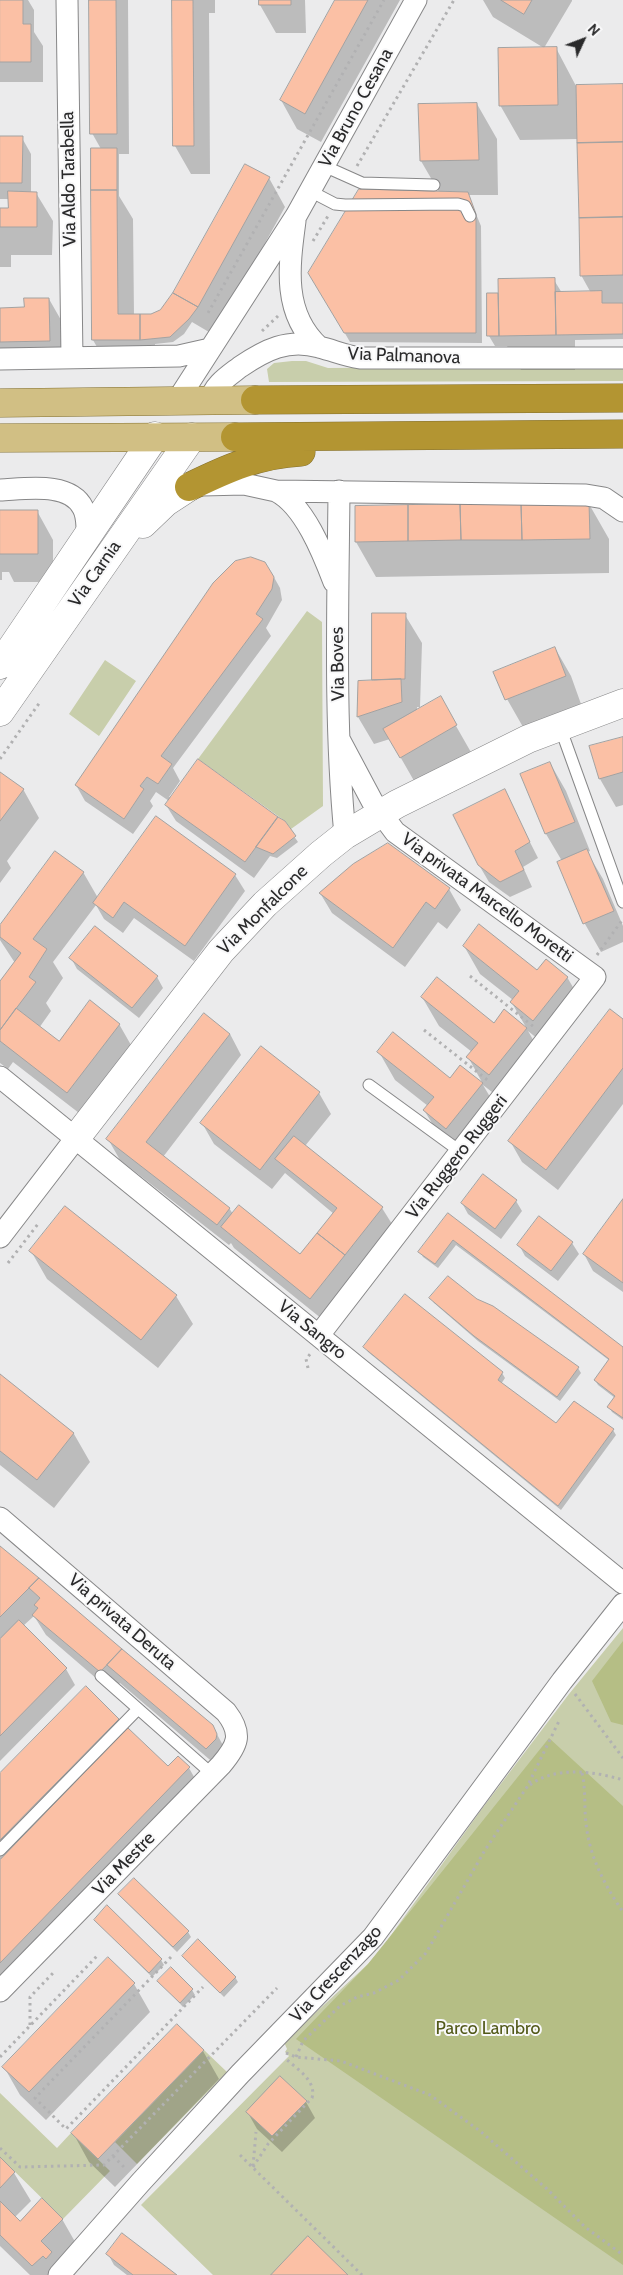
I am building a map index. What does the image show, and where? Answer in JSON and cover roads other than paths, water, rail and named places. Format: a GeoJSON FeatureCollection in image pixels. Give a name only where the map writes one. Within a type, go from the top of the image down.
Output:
{"type":"FeatureCollection","features":[{"type":"Feature","properties":{"kind":"highway"},"geometry":{"type":"LineString","coordinates":[[255,400],[623,398]]}},
{"type":"Feature","properties":{"kind":"highway"},"geometry":{"type":"LineString","coordinates":[[235,437],[623,434]]}},
{"type":"Feature","properties":{"kind":"highway"},"geometry":{"type":"LineString","coordinates":[[189,487],[241,463],[270,454],[433,446],[459,436]]}},
{"type":"Feature","properties":{"kind":"main road"},"geometry":{"type":"LineString","coordinates":[[0,403],[255,400]]}},
{"type":"Feature","properties":{"kind":"main road"},"geometry":{"type":"LineString","coordinates":[[155,436],[177,401]]}},
{"type":"Feature","properties":{"kind":"main road","name":"Via Palmanova"},"geometry":{"type":"LineString","coordinates":[[192,437],[206,418],[210,401]]}},
{"type":"Feature","properties":{"kind":"main road"},"geometry":{"type":"LineString","coordinates":[[0,438],[235,437]]}},
{"type":"Feature","properties":{"kind":"street","name":"Via Aldo Tarabella"},"geometry":{"type":"LineString","coordinates":[[67,0],[72,358]]}},
{"type":"Feature","properties":{"kind":"street","name":"Via Bruno Cesana"},"geometry":{"type":"LineString","coordinates":[[177,401],[296,216],[416,0]]}},
{"type":"Feature","properties":{"kind":"street","name":"Via Bruno Cesana"},"geometry":{"type":"LineString","coordinates":[[296,216],[291,261],[292,296],[301,325],[320,347]]}},
{"type":"Feature","properties":{"kind":"street","name":"Via Palmanova"},"geometry":{"type":"LineString","coordinates":[[210,401],[213,392],[221,382],[263,352],[288,344],[320,347],[337,354],[360,358],[623,358]]}},
{"type":"Feature","properties":{"kind":"street"},"geometry":{"type":"LineString","coordinates":[[0,359],[178,356],[210,349]]}},
{"type":"Feature","properties":{"kind":"street","name":"Via Carnia"},"geometry":{"type":"LineString","coordinates":[[0,665],[155,436]]}},
{"type":"Feature","properties":{"kind":"street","name":"Via Carnia"},"geometry":{"type":"LineString","coordinates":[[0,712],[192,437]]}},
{"type":"Feature","properties":{"kind":"street"},"geometry":{"type":"LineString","coordinates":[[98,570],[157,510],[189,487],[227,483],[258,486],[276,491],[586,495],[604,498],[623,511]]}},
{"type":"Feature","properties":{"kind":"street"},"geometry":{"type":"LineString","coordinates":[[0,490],[50,489],[70,495],[80,502],[85,512],[88,535]]}},
{"type":"Feature","properties":{"kind":"street","name":"Via Boves"},"geometry":{"type":"LineString","coordinates":[[276,491],[284,495],[295,506],[324,557],[336,589]]}},
{"type":"Feature","properties":{"kind":"street","name":"Via Boves"},"geometry":{"type":"LineString","coordinates":[[339,491],[336,589],[339,739],[345,836]]}},
{"type":"Feature","properties":{"kind":"street","name":"Via Monfalcone"},"geometry":{"type":"LineString","coordinates":[[0,1237],[200,977],[234,936],[291,879],[345,836],[380,813],[506,749],[559,726],[623,703]]}},
{"type":"Feature","properties":{"kind":"street","name":"Via Boves"},"geometry":{"type":"LineString","coordinates":[[339,739],[380,813]]}},
{"type":"Feature","properties":{"kind":"street","name":"Via privata Marcello Moretti"},"geometry":{"type":"LineString","coordinates":[[380,813],[395,832],[594,975],[594,980]]}},
{"type":"Feature","properties":{"kind":"street","name":"Via Ruggero Ruggeri"},"geometry":{"type":"LineString","coordinates":[[315,1344],[594,980]]}},
{"type":"Feature","properties":{"kind":"street","name":"Via Sangro"},"geometry":{"type":"LineString","coordinates":[[0,1077],[76,1138],[315,1344],[623,1583]]}},
{"type":"Feature","properties":{"kind":"street","name":"Via privata Deruta"},"geometry":{"type":"LineString","coordinates":[[0,1518],[226,1712],[237,1732]]}},
{"type":"Feature","properties":{"kind":"street","name":"Via Crescenzago"},"geometry":{"type":"LineString","coordinates":[[60,2275],[140,2183],[266,2048],[374,1938],[573,1690],[623,1604]]}},
{"type":"Feature","properties":{"kind":"street","name":"Via Mestre"},"geometry":{"type":"LineString","coordinates":[[0,1991],[212,1774],[231,1753],[236,1744],[237,1732]]}},
{"type":"Feature","properties":{"kind":"lane"},"geometry":{"type":"LineString","coordinates":[[324,166],[351,176],[362,183],[434,185]]}},
{"type":"Feature","properties":{"kind":"lane"},"geometry":{"type":"LineString","coordinates":[[310,191],[335,204],[344,205],[458,204],[465,206],[470,216]]}},
{"type":"Feature","properties":{"kind":"lane"},"geometry":{"type":"LineString","coordinates":[[559,726],[623,902]]}},
{"type":"Feature","properties":{"kind":"lane"},"geometry":{"type":"LineString","coordinates":[[369,1085],[461,1152]]}},
{"type":"Feature","properties":{"kind":"lane"},"geometry":{"type":"LineString","coordinates":[[101,1676],[212,1774]]}},
{"type":"Feature","properties":{"kind":"lane"},"geometry":{"type":"LineString","coordinates":[[0,1850],[138,1709]]}},
{"type":"Feature","properties":{"kind":"park label","name":"Parco Lambro"},"geometry":{"type":"Point","coordinates":[488,2029]}}]}
